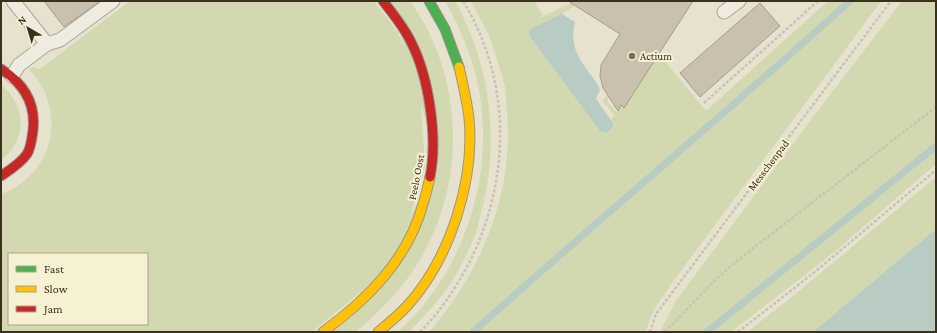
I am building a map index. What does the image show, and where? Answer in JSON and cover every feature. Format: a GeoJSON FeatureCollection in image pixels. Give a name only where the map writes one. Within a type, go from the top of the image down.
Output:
{"type":"FeatureCollection","features":[{"type":"Feature","properties":{"kind":"main road","name":"Peelo Oost"},"geometry":{"type":"LineString","coordinates":[[323,332],[349,312],[374,288],[397,259],[410,237],[429,184],[434,133],[432,110],[426,86],[413,46],[400,23],[383,1]]}},
{"type":"Feature","properties":{"kind":"main road"},"geometry":{"type":"LineString","coordinates":[[378,332],[407,305],[439,260],[452,232],[462,204],[467,177],[470,149],[470,121],[463,79],[450,40],[440,18],[429,1]]}},
{"type":"Feature","properties":{"kind":"main road"},"geometry":{"type":"LineString","coordinates":[[1,176],[10,170],[27,153],[33,131],[34,118],[33,108],[26,92],[20,83],[6,72]]}},
{"type":"Feature","properties":{"kind":"lane"},"geometry":{"type":"LineString","coordinates":[[14,1],[47,44]]}},
{"type":"Feature","properties":{"kind":"lane"},"geometry":{"type":"LineString","coordinates":[[6,72],[19,65],[47,44],[60,40],[113,1]]}},
{"type":"Feature","properties":{"kind":"lane"},"geometry":{"type":"LineString","coordinates":[[724,12],[739,1]]}},
{"type":"Feature","properties":{"kind":"path"},"geometry":{"type":"LineString","coordinates":[[704,103],[818,1]]}},
{"type":"Feature","properties":{"kind":"path","name":"Messchenpad"},"geometry":{"type":"LineString","coordinates":[[650,332],[656,314],[891,1]]}},
{"type":"Feature","properties":{"kind":"path"},"geometry":{"type":"LineString","coordinates":[[665,332],[715,280],[743,256],[936,107]]}},
{"type":"Feature","properties":{"kind":"path"},"geometry":{"type":"LineString","coordinates":[[738,332],[816,271],[936,170]]}},
{"type":"Feature","properties":{"kind":"green space"},"geometry":{"type":"Polygon","coordinates":[[[130,1],[374,1],[397,31],[419,79],[425,166],[405,234],[376,279],[312,332],[1,332],[1,194],[27,179],[37,168],[44,156],[49,142],[51,128],[51,113],[47,98],[40,83],[29,69],[32,67],[40,69],[130,1]]]}},
{"type":"Feature","properties":{"kind":"green space"},"geometry":{"type":"Polygon","coordinates":[[[391,1],[410,1],[430,36],[444,73],[452,112],[453,151],[447,190],[436,228],[418,263],[394,295],[369,320],[354,332],[333,332],[351,318],[439,166],[391,1]]]}},
{"type":"Feature","properties":{"kind":"green space"},"geometry":{"type":"Polygon","coordinates":[[[445,1],[455,1],[467,25],[477,51],[484,76],[491,129],[487,182],[475,235],[464,260],[452,281],[435,304],[409,332],[398,332],[424,304],[446,272],[463,238],[475,202],[482,164],[483,125],[478,87],[466,44],[445,1]]]}},
{"type":"Feature","properties":{"kind":"green space"},"geometry":{"type":"Polygon","coordinates":[[[471,1],[537,1],[535,4],[543,15],[540,18],[571,3],[575,5],[562,14],[532,28],[529,32],[530,37],[603,133],[614,126],[611,119],[615,116],[603,101],[608,94],[609,97],[607,101],[617,113],[622,105],[624,108],[659,54],[706,111],[828,1],[882,1],[672,283],[653,312],[646,332],[429,332],[448,309],[478,258],[490,230],[499,202],[505,173],[508,143],[506,94],[504,82],[488,33],[471,1]]]}},
{"type":"Feature","properties":{"kind":"green space"},"geometry":{"type":"Polygon","coordinates":[[[902,1],[936,1],[936,164],[833,253],[731,332],[660,332],[675,302],[813,117],[902,1]]]}},
{"type":"Feature","properties":{"kind":"green space"},"geometry":{"type":"Polygon","coordinates":[[[1,85],[10,93],[16,102],[20,122],[16,143],[10,152],[1,160],[1,85]]]}},
{"type":"Feature","properties":{"kind":"green space"},"geometry":{"type":"Polygon","coordinates":[[[936,177],[936,229],[813,332],[747,332],[793,296],[936,177]]]}},
{"type":"Feature","properties":{"kind":"shaded area"},"geometry":{"type":"Polygon","coordinates":[[[562,14],[575,22],[573,37],[578,56],[600,90],[596,99],[613,123],[613,127],[607,133],[601,132],[530,37],[529,32],[532,28],[562,14]]]}},
{"type":"Feature","properties":{"kind":"shaded area"},"geometry":{"type":"Polygon","coordinates":[[[936,229],[936,332],[813,332],[936,229]]]}},
{"type":"Feature","properties":{"kind":"building"},"geometry":{"type":"Polygon","coordinates":[[[44,1],[100,1],[64,27],[44,1]]]}},
{"type":"Feature","properties":{"kind":"building","name":"Actium"},"geometry":{"type":"Polygon","coordinates":[[[568,1],[693,1],[624,108],[621,105],[618,111],[603,88],[600,76],[601,65],[620,34],[568,1]]]}},
{"type":"Feature","properties":{"kind":"building"},"geometry":{"type":"Polygon","coordinates":[[[760,3],[780,26],[700,97],[680,73],[760,3]]]}},
{"type":"Feature","properties":{"kind":"waterway"},"geometry":{"type":"LineString","coordinates":[[473,332],[850,1]]}},
{"type":"Feature","properties":{"kind":"waterway"},"geometry":{"type":"LineString","coordinates":[[707,332],[936,146]]}},
{"type":"Feature","properties":{"kind":"traffic: fast"},"geometry":{"type":"LineString","coordinates":[[429,1],[445,29],[459,67]]}},
{"type":"Feature","properties":{"kind":"traffic: slow"},"geometry":{"type":"LineString","coordinates":[[378,332],[405,309],[423,286],[436,265],[456,218],[468,167],[470,142],[469,118],[459,67]]}},
{"type":"Feature","properties":{"kind":"traffic: slow"},"geometry":{"type":"LineString","coordinates":[[323,332],[356,306],[397,260],[416,224],[430,177]]}},
{"type":"Feature","properties":{"kind":"traffic: jam"},"geometry":{"type":"LineString","coordinates":[[383,1],[408,36],[423,72],[432,126],[433,144],[430,177]]}},
{"type":"Feature","properties":{"kind":"traffic: jam"},"geometry":{"type":"LineString","coordinates":[[1,69],[22,87],[30,103],[33,120],[31,143],[27,154],[12,169],[1,176]]}},
{"type":"Feature","properties":{"kind":"place","name":"Actium"},"geometry":{"type":"Point","coordinates":[632,56]}}]}
